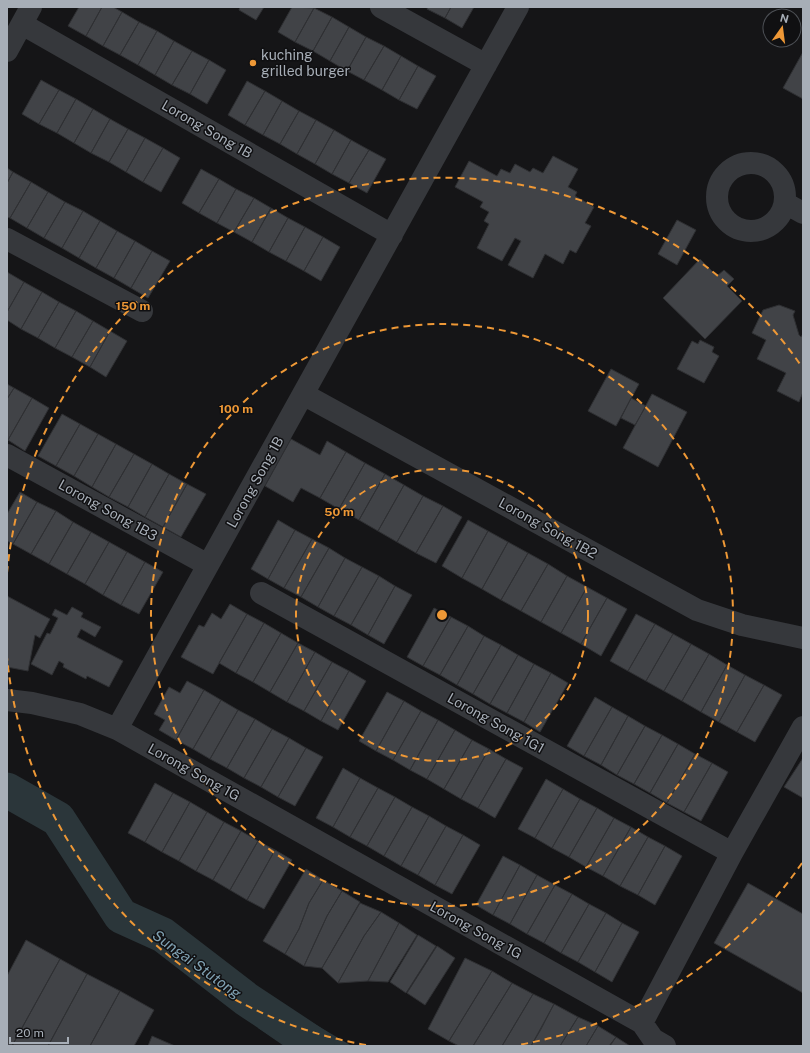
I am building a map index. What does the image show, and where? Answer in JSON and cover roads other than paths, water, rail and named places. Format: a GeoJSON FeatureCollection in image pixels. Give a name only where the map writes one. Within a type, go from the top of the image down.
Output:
{"type":"FeatureCollection","features":[{"type":"Feature","properties":{"kind":"street"},"geometry":{"type":"LineString","coordinates":[[381,7],[486,65]]}},
{"type":"Feature","properties":{"kind":"street","name":"Lorong Song 1B"},"geometry":{"type":"LineString","coordinates":[[117,729],[518,7]]}},
{"type":"Feature","properties":{"kind":"street"},"geometry":{"type":"LineString","coordinates":[[7,51],[26,15]]}},
{"type":"Feature","properties":{"kind":"street","name":"Lorong Song 1B"},"geometry":{"type":"LineString","coordinates":[[26,15],[392,235]]}},
{"type":"Feature","properties":{"kind":"street"},"geometry":{"type":"LineString","coordinates":[[7,239],[142,311]]}},
{"type":"Feature","properties":{"kind":"street","name":"Lorong Song 1B2"},"geometry":{"type":"LineString","coordinates":[[303,394],[698,610],[742,624],[803,638]]}},
{"type":"Feature","properties":{"kind":"street","name":"Lorong Song 1B3"},"geometry":{"type":"LineString","coordinates":[[7,455],[208,565]]}},
{"type":"Feature","properties":{"kind":"street","name":"Lorong Song 1G1"},"geometry":{"type":"LineString","coordinates":[[261,593],[732,853]]}},
{"type":"Feature","properties":{"kind":"street","name":"Lorong Song 1G"},"geometry":{"type":"LineString","coordinates":[[7,700],[32,703],[80,714],[117,729],[642,1023]]}},
{"type":"Feature","properties":{"kind":"street"},"geometry":{"type":"LineString","coordinates":[[665,1046],[653,1039],[642,1023],[732,853],[803,727]]}},
{"type":"Feature","properties":{"kind":"waterway","name":"Sungai Stutong"},"geometry":{"type":"LineString","coordinates":[[7,790],[58,819],[121,916],[163,935],[246,999],[317,1046]]}},
{"type":"Feature","properties":{"kind":"place","name":"kuching grilled burger"},"geometry":{"type":"Point","coordinates":[253,63]}}]}
